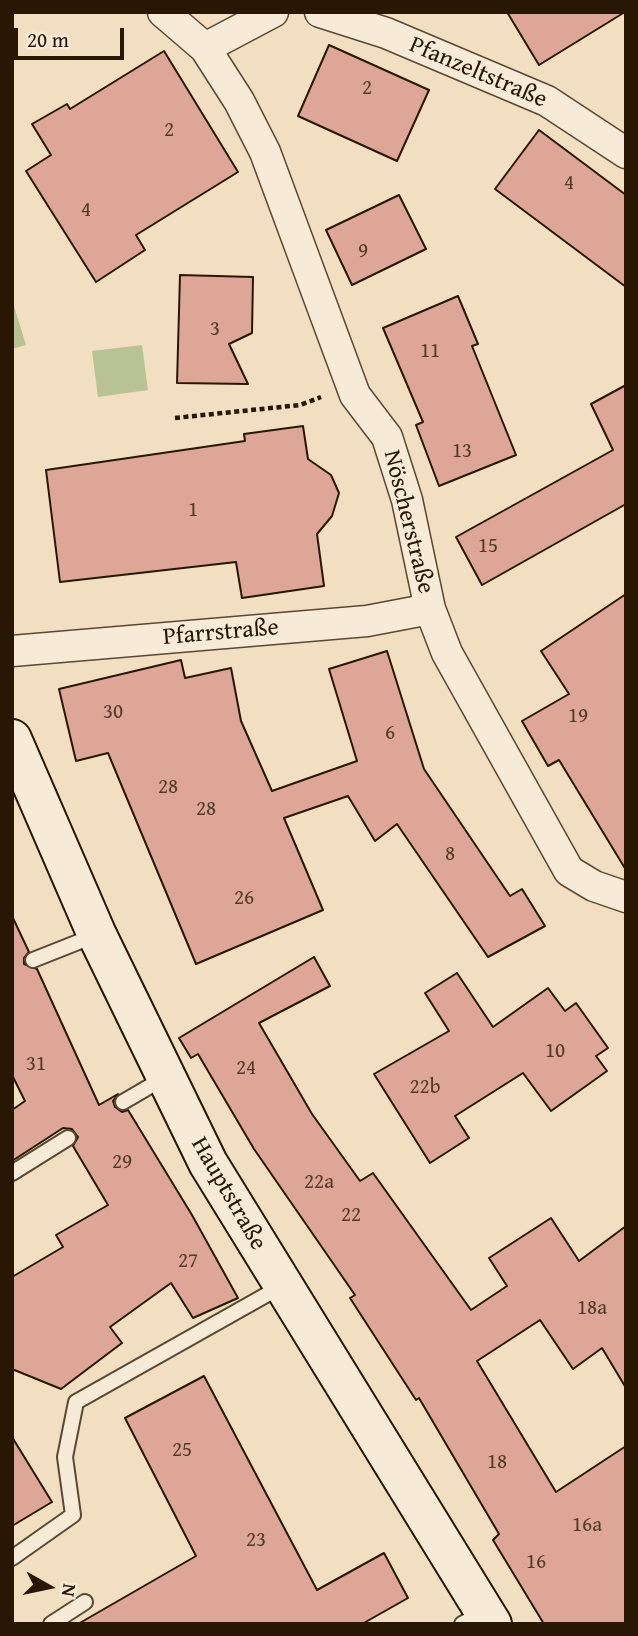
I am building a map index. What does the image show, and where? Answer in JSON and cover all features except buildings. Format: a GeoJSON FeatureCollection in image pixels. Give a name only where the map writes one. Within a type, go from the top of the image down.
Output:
{"type":"FeatureCollection","features":[{"type":"Feature","properties":{"kind":"street","name":"Nöscherstraße"},"geometry":{"type":"LineString","coordinates":[[163,12],[205,48],[239,101],[265,152],[350,384],[355,395],[387,437],[407,500],[430,610],[447,653],[569,871],[594,886],[626,897]]}},
{"type":"Feature","properties":{"kind":"street"},"geometry":{"type":"LineString","coordinates":[[205,48],[273,12]]}},
{"type":"Feature","properties":{"kind":"street","name":"Pfanzeltstraße"},"geometry":{"type":"LineString","coordinates":[[320,12],[386,33],[547,102],[626,153]]}},
{"type":"Feature","properties":{"kind":"street","name":"Pfarrstraße"},"geometry":{"type":"LineString","coordinates":[[12,651],[367,621],[430,610]]}},
{"type":"Feature","properties":{"kind":"street","name":"Hauptstraße"},"geometry":{"type":"LineString","coordinates":[[12,739],[97,935],[228,1200],[282,1285],[480,1620]]}},
{"type":"Feature","properties":{"kind":"lane"},"geometry":{"type":"LineString","coordinates":[[33,961],[97,935]]}},
{"type":"Feature","properties":{"kind":"lane"},"geometry":{"type":"LineString","coordinates":[[123,1102],[165,1077]]}},
{"type":"Feature","properties":{"kind":"lane"},"geometry":{"type":"LineString","coordinates":[[12,1173],[68,1138]]}},
{"type":"Feature","properties":{"kind":"lane"},"geometry":{"type":"LineString","coordinates":[[12,1558],[73,1515],[65,1457],[76,1402],[282,1285]]}},
{"type":"Feature","properties":{"kind":"lane"},"geometry":{"type":"LineString","coordinates":[[51,1624],[85,1602]]}},
{"type":"Feature","properties":{"kind":"path"},"geometry":{"type":"LineString","coordinates":[[175,418],[300,405],[350,384]]}},
{"type":"Feature","properties":{"kind":"green space"},"geometry":{"type":"Polygon","coordinates":[[[14,306],[26,345],[12,349],[12,307],[14,306]]]}},
{"type":"Feature","properties":{"kind":"green space"},"geometry":{"type":"Polygon","coordinates":[[[142,345],[148,390],[98,397],[92,351],[142,345]]]}}]}
